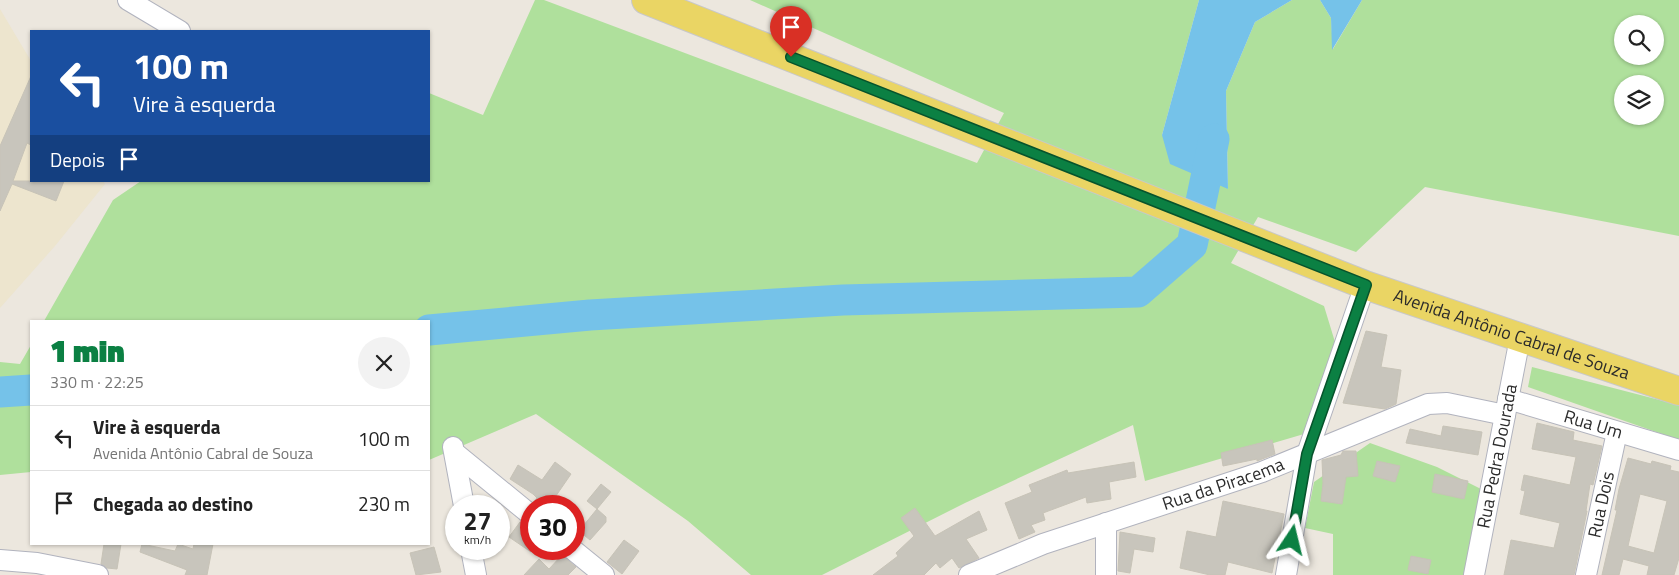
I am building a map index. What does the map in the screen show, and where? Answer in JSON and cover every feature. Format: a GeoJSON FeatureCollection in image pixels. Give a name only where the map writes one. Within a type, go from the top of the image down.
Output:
{"type":"FeatureCollection","features":[{"type":"Feature","properties":{"kind":"main road","name":"Avenida Antônio Cabral de Souza"},"geometry":{"type":"LineString","coordinates":[[646,0],[1366,285],[1679,390]]}},
{"type":"Feature","properties":{"kind":"street"},"geometry":{"type":"LineString","coordinates":[[128,0],[178,30]]}},
{"type":"Feature","properties":{"kind":"street"},"geometry":{"type":"LineString","coordinates":[[1286,575],[1307,454],[1366,285]]}},
{"type":"Feature","properties":{"kind":"street","name":"Rua Pedra Dourada"},"geometry":{"type":"LineString","coordinates":[[1474,575],[1520,338]]}},
{"type":"Feature","properties":{"kind":"street","name":"Rua da Piracema"},"geometry":{"type":"LineString","coordinates":[[969,575],[1043,544],[1262,472],[1428,404],[1447,403],[1506,407]]}},
{"type":"Feature","properties":{"kind":"street","name":"Rua Um"},"geometry":{"type":"LineString","coordinates":[[1506,407],[1617,432],[1679,450]]}},
{"type":"Feature","properties":{"kind":"street","name":"Rua Dois"},"geometry":{"type":"LineString","coordinates":[[1586,575],[1617,432]]}},
{"type":"Feature","properties":{"kind":"street"},"geometry":{"type":"LineString","coordinates":[[462,495],[453,449],[507,495]]}},
{"type":"Feature","properties":{"kind":"street"},"geometry":{"type":"LineString","coordinates":[[510,497],[520,506]]}},
{"type":"Feature","properties":{"kind":"street"},"geometry":{"type":"LineString","coordinates":[[1106,523],[1106,575]]}},
{"type":"Feature","properties":{"kind":"street"},"geometry":{"type":"LineString","coordinates":[[0,560],[36,563],[98,575]]}},
{"type":"Feature","properties":{"kind":"street"},"geometry":{"type":"LineString","coordinates":[[473,560],[476,575]]}},
{"type":"Feature","properties":{"kind":"street"},"geometry":{"type":"LineString","coordinates":[[585,560],[604,575]]}},
{"type":"Feature","properties":{"kind":"shaded area"},"geometry":{"type":"Polygon","coordinates":[[[0,9],[30,59],[30,182],[104,182],[105,184],[55,246],[0,308],[0,9]]]}},
{"type":"Feature","properties":{"kind":"green space"},"geometry":{"type":"Polygon","coordinates":[[[535,0],[544,0],[977,163],[1004,113],[750,0],[1199,0],[1162,135],[1228,189],[1226,91],[1255,22],[1292,0],[1320,0],[1331,18],[1333,49],[1362,0],[1679,0],[1679,236],[1425,187],[1356,252],[1258,217],[1231,263],[1324,306],[1335,342],[1304,434],[1145,481],[1133,425],[965,503],[822,575],[751,575],[688,521],[536,414],[430,460],[430,320],[45,320],[113,200],[140,182],[430,182],[430,93],[483,115],[535,0]]]}},
{"type":"Feature","properties":{"kind":"green space"},"geometry":{"type":"Polygon","coordinates":[[[30,347],[30,472],[0,475],[0,362],[20,364],[30,347]]]}},
{"type":"Feature","properties":{"kind":"green space"},"geometry":{"type":"Polygon","coordinates":[[[1532,367],[1679,405],[1679,440],[1528,387],[1532,367]]]}},
{"type":"Feature","properties":{"kind":"green space"},"geometry":{"type":"Polygon","coordinates":[[[1370,443],[1437,467],[1483,490],[1466,575],[1333,575],[1333,534],[1305,528],[1314,482],[1370,443]]]}},
{"type":"Feature","properties":{"kind":"water"},"geometry":{"type":"Polygon","coordinates":[[[1199,0],[1292,0],[1255,22],[1226,91],[1228,189],[1170,164],[1162,135],[1199,0]]]}},
{"type":"Feature","properties":{"kind":"water"},"geometry":{"type":"Polygon","coordinates":[[[1320,0],[1362,0],[1332,50],[1331,18],[1320,0]]]}},
{"type":"Feature","properties":{"kind":"building"},"geometry":{"type":"Polygon","coordinates":[[[30,78],[30,144],[27,143],[13,181],[64,182],[56,201],[12,184],[0,211],[0,146],[30,78]]]}},
{"type":"Feature","properties":{"kind":"building"},"geometry":{"type":"Polygon","coordinates":[[[1366,331],[1387,335],[1381,367],[1401,370],[1396,404],[1385,409],[1343,403],[1366,331]]]}},
{"type":"Feature","properties":{"kind":"building"},"geometry":{"type":"Polygon","coordinates":[[[1537,423],[1574,432],[1573,440],[1602,446],[1593,485],[1590,484],[1587,511],[1574,575],[1504,575],[1511,540],[1554,548],[1560,523],[1520,514],[1525,491],[1521,490],[1524,475],[1570,485],[1576,457],[1532,449],[1537,423]]]}},
{"type":"Feature","properties":{"kind":"building"},"geometry":{"type":"Polygon","coordinates":[[[1443,426],[1482,432],[1478,455],[1406,443],[1410,429],[1441,436],[1443,426]]]}},
{"type":"Feature","properties":{"kind":"building"},"geometry":{"type":"Polygon","coordinates":[[[1272,440],[1275,454],[1257,461],[1257,459],[1223,466],[1221,453],[1272,440]]]}},
{"type":"Feature","properties":{"kind":"building"},"geometry":{"type":"Polygon","coordinates":[[[1343,451],[1356,451],[1358,476],[1346,477],[1342,504],[1321,501],[1323,483],[1322,460],[1341,455],[1343,451]]]}},
{"type":"Feature","properties":{"kind":"building"},"geometry":{"type":"Polygon","coordinates":[[[1628,458],[1651,464],[1652,461],[1671,466],[1670,470],[1679,472],[1679,558],[1674,575],[1647,575],[1649,566],[1623,559],[1619,575],[1602,575],[1617,510],[1615,510],[1628,458]],[[1640,494],[1628,546],[1654,553],[1667,501],[1640,494]]]}},
{"type":"Feature","properties":{"kind":"building"},"geometry":{"type":"Polygon","coordinates":[[[1377,461],[1400,466],[1395,482],[1373,476],[1377,461]]]}},
{"type":"Feature","properties":{"kind":"building"},"geometry":{"type":"Polygon","coordinates":[[[555,462],[571,474],[557,495],[534,495],[510,479],[518,465],[542,480],[555,462]]]}},
{"type":"Feature","properties":{"kind":"building"},"geometry":{"type":"Polygon","coordinates":[[[1134,462],[1136,477],[1109,482],[1111,499],[1087,503],[1086,497],[1043,513],[1045,520],[1031,525],[1035,532],[1019,539],[1005,503],[1032,492],[1029,485],[1067,470],[1068,473],[1134,462]]]}},
{"type":"Feature","properties":{"kind":"building"},"geometry":{"type":"Polygon","coordinates":[[[1435,474],[1468,481],[1464,499],[1432,492],[1435,474]]]}},
{"type":"Feature","properties":{"kind":"building"},"geometry":{"type":"Polygon","coordinates":[[[601,484],[611,492],[597,509],[587,501],[601,484]]]}},
{"type":"Feature","properties":{"kind":"building"},"geometry":{"type":"Polygon","coordinates":[[[1223,501],[1284,514],[1272,573],[1228,562],[1225,575],[1210,575],[1180,568],[1187,531],[1216,537],[1223,501]]]}},
{"type":"Feature","properties":{"kind":"building"},"geometry":{"type":"Polygon","coordinates":[[[915,508],[935,536],[979,511],[987,530],[966,539],[979,558],[959,568],[952,558],[940,568],[936,563],[924,575],[873,575],[898,556],[896,553],[914,536],[901,518],[915,508]]]}},
{"type":"Feature","properties":{"kind":"building"},"geometry":{"type":"Polygon","coordinates":[[[597,509],[606,517],[606,522],[590,540],[585,536],[585,524],[597,509]]]}},
{"type":"Feature","properties":{"kind":"building"},"geometry":{"type":"Polygon","coordinates":[[[520,522],[520,544],[510,538],[520,522]]]}},
{"type":"Feature","properties":{"kind":"building"},"geometry":{"type":"Polygon","coordinates":[[[1120,532],[1155,538],[1153,552],[1134,549],[1130,573],[1118,571],[1120,532]]]}},
{"type":"Feature","properties":{"kind":"building"},"geometry":{"type":"Polygon","coordinates":[[[624,540],[639,551],[622,574],[607,562],[624,540]]]}},
{"type":"Feature","properties":{"kind":"building"},"geometry":{"type":"Polygon","coordinates":[[[104,545],[121,545],[117,569],[107,568],[101,564],[104,545]]]}},
{"type":"Feature","properties":{"kind":"building"},"geometry":{"type":"Polygon","coordinates":[[[142,545],[175,551],[178,545],[193,549],[194,545],[213,545],[207,575],[185,575],[187,570],[140,552],[142,545]]]}},
{"type":"Feature","properties":{"kind":"building"},"geometry":{"type":"Polygon","coordinates":[[[434,547],[441,572],[416,575],[410,553],[434,547]]]}},
{"type":"Feature","properties":{"kind":"building"},"geometry":{"type":"Polygon","coordinates":[[[1411,556],[1431,560],[1428,574],[1408,570],[1411,556]]]}},
{"type":"Feature","properties":{"kind":"building"},"geometry":{"type":"Polygon","coordinates":[[[538,560],[549,569],[557,560],[568,560],[576,567],[568,575],[524,575],[538,560]]]}},
{"type":"Feature","properties":{"kind":"waterway"},"geometry":{"type":"LineString","coordinates":[[430,330],[590,315],[843,300],[1138,292],[1192,245],[1214,139]]}},
{"type":"Feature","properties":{"kind":"waterway"},"geometry":{"type":"LineString","coordinates":[[0,392],[30,390]]}},
{"type":"Feature","properties":{"kind":"route"},"geometry":{"type":"LineString","coordinates":[[791,57],[1366,285],[1307,454],[1292,540]]}}]}
